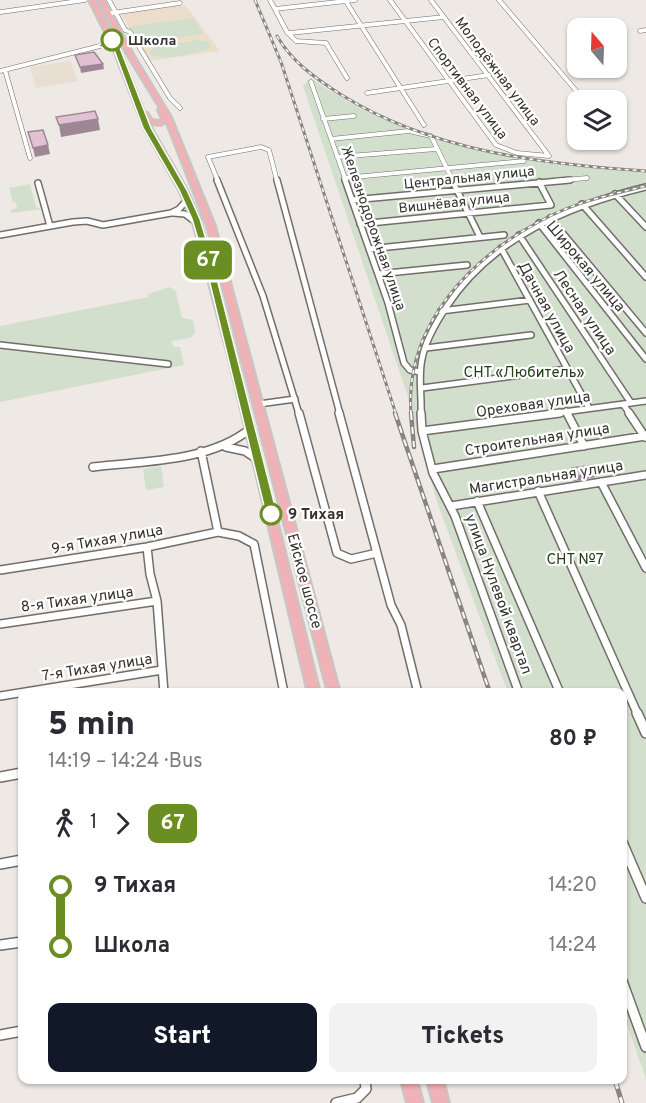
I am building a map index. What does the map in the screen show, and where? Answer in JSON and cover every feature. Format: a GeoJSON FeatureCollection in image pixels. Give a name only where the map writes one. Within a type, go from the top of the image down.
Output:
{"type":"FeatureCollection","features":[{"type":"Feature","properties":{"kind":"main road","name":"Ейское шоссе"},"geometry":{"type":"LineString","coordinates":[[101,0],[111,13],[156,97],[173,132],[211,226],[333,688]]}},
{"type":"Feature","properties":{"kind":"main road"},"geometry":{"type":"LineString","coordinates":[[93,3],[116,48],[147,128],[188,199],[197,223],[258,459]]}},
{"type":"Feature","properties":{"kind":"main road"},"geometry":{"type":"LineString","coordinates":[[137,101],[149,121],[161,123],[165,119],[156,97]]}},
{"type":"Feature","properties":{"kind":"main road"},"geometry":{"type":"LineString","coordinates":[[158,146],[156,130],[165,128],[173,132]]}},
{"type":"Feature","properties":{"kind":"main road","name":"Ейское шоссе"},"geometry":{"type":"LineString","coordinates":[[258,459],[313,688]]}},
{"type":"Feature","properties":{"kind":"main road"},"geometry":{"type":"LineString","coordinates":[[410,1084],[415,1103]]}},
{"type":"Feature","properties":{"kind":"main road"},"geometry":{"type":"LineString","coordinates":[[436,1084],[441,1103]]}},
{"type":"Feature","properties":{"kind":"street"},"geometry":{"type":"LineString","coordinates":[[109,0],[111,13],[125,30],[130,32],[170,98],[180,108]]}},
{"type":"Feature","properties":{"kind":"street"},"geometry":{"type":"LineString","coordinates":[[270,0],[283,27],[298,43],[321,40],[326,43],[347,78]]}},
{"type":"Feature","properties":{"kind":"street"},"geometry":{"type":"LineString","coordinates":[[345,0],[424,125]]}},
{"type":"Feature","properties":{"kind":"street"},"geometry":{"type":"LineString","coordinates":[[274,9],[355,0]]}},
{"type":"Feature","properties":{"kind":"street","name":"Спортивная улица"},"geometry":{"type":"LineString","coordinates":[[390,0],[499,148],[530,156],[549,156]]}},
{"type":"Feature","properties":{"kind":"street","name":"Молодёжная улица"},"geometry":{"type":"LineString","coordinates":[[431,0],[549,156]]}},
{"type":"Feature","properties":{"kind":"street"},"geometry":{"type":"LineString","coordinates":[[499,0],[576,90]]}},
{"type":"Feature","properties":{"kind":"street"},"geometry":{"type":"LineString","coordinates":[[1,12],[84,1],[93,3]]}},
{"type":"Feature","properties":{"kind":"street"},"geometry":{"type":"LineString","coordinates":[[111,13],[180,3]]}},
{"type":"Feature","properties":{"kind":"street"},"geometry":{"type":"LineString","coordinates":[[290,33],[444,17]]}},
{"type":"Feature","properties":{"kind":"street"},"geometry":{"type":"LineString","coordinates":[[640,31],[646,30]]}},
{"type":"Feature","properties":{"kind":"street"},"geometry":{"type":"LineString","coordinates":[[30,158],[2,71],[100,46],[112,40]]}},
{"type":"Feature","properties":{"kind":"street"},"geometry":{"type":"LineString","coordinates":[[100,46],[116,48]]}},
{"type":"Feature","properties":{"kind":"street"},"geometry":{"type":"LineString","coordinates":[[368,93],[489,75]]}},
{"type":"Feature","properties":{"kind":"street","name":"Железнодорожная улица"},"geometry":{"type":"LineString","coordinates":[[311,82],[378,274],[404,363],[410,370],[420,372]]}},
{"type":"Feature","properties":{"kind":"street"},"geometry":{"type":"LineString","coordinates":[[323,119],[354,116]]}},
{"type":"Feature","properties":{"kind":"street"},"geometry":{"type":"LineString","coordinates":[[331,139],[409,131],[431,136],[480,237]]}},
{"type":"Feature","properties":{"kind":"street"},"geometry":{"type":"LineString","coordinates":[[377,553],[351,559],[337,553],[295,399],[263,296],[208,157],[261,147],[269,150],[391,605],[401,625],[417,688]]}},
{"type":"Feature","properties":{"kind":"street"},"geometry":{"type":"LineString","coordinates":[[337,157],[436,150]]}},
{"type":"Feature","properties":{"kind":"street"},"geometry":{"type":"LineString","coordinates":[[344,178],[524,161]]}},
{"type":"Feature","properties":{"kind":"street","name":"Центральная улица"},"geometry":{"type":"LineString","coordinates":[[352,200],[587,177]]}},
{"type":"Feature","properties":{"kind":"street","name":"Вишнёвая улица"},"geometry":{"type":"LineString","coordinates":[[360,224],[551,205],[538,182]]}},
{"type":"Feature","properties":{"kind":"street"},"geometry":{"type":"LineString","coordinates":[[39,183],[50,226]]}},
{"type":"Feature","properties":{"kind":"street"},"geometry":{"type":"LineString","coordinates":[[539,223],[582,204],[646,187]]}},
{"type":"Feature","properties":{"kind":"street"},"geometry":{"type":"LineString","coordinates":[[615,194],[646,227]]}},
{"type":"Feature","properties":{"kind":"street"},"geometry":{"type":"LineString","coordinates":[[171,213],[178,210],[188,199]]}},
{"type":"Feature","properties":{"kind":"street"},"geometry":{"type":"LineString","coordinates":[[582,204],[646,277]]}},
{"type":"Feature","properties":{"kind":"street"},"geometry":{"type":"LineString","coordinates":[[0,235],[82,221],[105,224],[171,213],[185,214],[197,223]]}},
{"type":"Feature","properties":{"kind":"street"},"geometry":{"type":"LineString","coordinates":[[550,218],[646,333]]}},
{"type":"Feature","properties":{"kind":"street","name":"Широкая улица"},"geometry":{"type":"LineString","coordinates":[[450,506],[443,497],[422,431],[420,372],[426,348],[441,311],[479,266],[501,248],[539,223],[646,358]]}},
{"type":"Feature","properties":{"kind":"street"},"geometry":{"type":"LineString","coordinates":[[369,249],[504,235]]}},
{"type":"Feature","properties":{"kind":"street","name":"Лесная улица"},"geometry":{"type":"LineString","coordinates":[[519,235],[631,403]]}},
{"type":"Feature","properties":{"kind":"street","name":"Дачная улица"},"geometry":{"type":"LineString","coordinates":[[501,248],[589,408]]}},
{"type":"Feature","properties":{"kind":"street"},"geometry":{"type":"LineString","coordinates":[[378,274],[466,265]]}},
{"type":"Feature","properties":{"kind":"street"},"geometry":{"type":"LineString","coordinates":[[441,311],[530,300]]}},
{"type":"Feature","properties":{"kind":"street"},"geometry":{"type":"LineString","coordinates":[[426,348],[531,335]]}},
{"type":"Feature","properties":{"kind":"street"},"geometry":{"type":"LineString","coordinates":[[0,345],[168,364]]}},
{"type":"Feature","properties":{"kind":"street"},"geometry":{"type":"LineString","coordinates":[[422,388],[567,369]]}},
{"type":"Feature","properties":{"kind":"street"},"geometry":{"type":"LineString","coordinates":[[259,404],[295,399]]}},
{"type":"Feature","properties":{"kind":"street","name":"Ореховая улица"},"geometry":{"type":"LineString","coordinates":[[422,431],[646,400]]}},
{"type":"Feature","properties":{"kind":"street"},"geometry":{"type":"LineString","coordinates":[[623,404],[645,437]]}},
{"type":"Feature","properties":{"kind":"street"},"geometry":{"type":"LineString","coordinates":[[566,411],[584,446]]}},
{"type":"Feature","properties":{"kind":"street"},"geometry":{"type":"LineString","coordinates":[[93,467],[224,447],[244,437],[250,429]]}},
{"type":"Feature","properties":{"kind":"street","name":"Строительная улица"},"geometry":{"type":"LineString","coordinates":[[433,469],[645,437]]}},
{"type":"Feature","properties":{"kind":"street"},"geometry":{"type":"LineString","coordinates":[[224,447],[245,451],[258,459]]}},
{"type":"Feature","properties":{"kind":"street"},"geometry":{"type":"LineString","coordinates":[[201,451],[218,532],[239,536],[254,544],[283,688]]}},
{"type":"Feature","properties":{"kind":"street","name":"Магистральная улица"},"geometry":{"type":"LineString","coordinates":[[450,506],[646,475]]}},
{"type":"Feature","properties":{"kind":"street"},"geometry":{"type":"LineString","coordinates":[[601,482],[646,568]]}},
{"type":"Feature","properties":{"kind":"street"},"geometry":{"type":"LineString","coordinates":[[538,491],[626,688]]}},
{"type":"Feature","properties":{"kind":"street"},"geometry":{"type":"LineString","coordinates":[[477,501],[558,688]]}},
{"type":"Feature","properties":{"kind":"street","name":"улица Нулевой квартал"},"geometry":{"type":"LineString","coordinates":[[450,506],[517,688]]}},
{"type":"Feature","properties":{"kind":"street","name":"9-я Тихая улица"},"geometry":{"type":"LineString","coordinates":[[0,570],[147,547],[218,532]]}},
{"type":"Feature","properties":{"kind":"street"},"geometry":{"type":"LineString","coordinates":[[147,547],[157,601],[164,688]]}},
{"type":"Feature","properties":{"kind":"street","name":"8-я Тихая улица"},"geometry":{"type":"LineString","coordinates":[[0,624],[157,601]]}},
{"type":"Feature","properties":{"kind":"street","name":"7-я Тихая улица"},"geometry":{"type":"LineString","coordinates":[[50,688],[162,670]]}},
{"type":"Feature","properties":{"kind":"street"},"geometry":{"type":"LineString","coordinates":[[627,690],[646,733]]}},
{"type":"Feature","properties":{"kind":"street","name":"7-я Тихая улица"},"geometry":{"type":"LineString","coordinates":[[0,696],[18,693]]}},
{"type":"Feature","properties":{"kind":"street"},"geometry":{"type":"LineString","coordinates":[[0,777],[18,774]]}},
{"type":"Feature","properties":{"kind":"street"},"geometry":{"type":"LineString","coordinates":[[627,854],[646,898]]}},
{"type":"Feature","properties":{"kind":"street"},"geometry":{"type":"LineString","coordinates":[[0,864],[18,861]]}},
{"type":"Feature","properties":{"kind":"street"},"geometry":{"type":"LineString","coordinates":[[0,945],[18,943]]}},
{"type":"Feature","properties":{"kind":"street"},"geometry":{"type":"LineString","coordinates":[[627,995],[646,1047]]}},
{"type":"Feature","properties":{"kind":"street"},"geometry":{"type":"LineString","coordinates":[[0,1035],[18,1032]]}},
{"type":"Feature","properties":{"kind":"street"},"geometry":{"type":"LineString","coordinates":[[336,1103],[357,1098],[365,1084]]}},
{"type":"Feature","properties":{"kind":"shaded area"},"geometry":{"type":"Polygon","coordinates":[[[185,5],[220,51],[149,61],[121,14],[185,5]]]}},
{"type":"Feature","properties":{"kind":"shaded area"},"geometry":{"type":"Polygon","coordinates":[[[70,61],[78,81],[36,88],[30,67],[70,61]]]}},
{"type":"Feature","properties":{"kind":"green space"},"geometry":{"type":"Polygon","coordinates":[[[193,18],[204,34],[139,44],[129,27],[193,18]]]}},
{"type":"Feature","properties":{"kind":"green space"},"geometry":{"type":"Polygon","coordinates":[[[198,40],[209,42],[211,47],[167,57],[154,56],[149,53],[155,47],[198,40]]]}},
{"type":"Feature","properties":{"kind":"green space","name":"СНТ «Любитель»"},"geometry":{"type":"Polygon","coordinates":[[[310,78],[373,114],[414,130],[479,149],[545,162],[646,172],[646,1079],[627,1024],[627,688],[506,688],[437,502],[407,394],[303,86],[310,78]]]}},
{"type":"Feature","properties":{"kind":"green space"},"geometry":{"type":"Polygon","coordinates":[[[30,184],[36,207],[42,209],[12,213],[10,210],[17,208],[16,202],[13,203],[9,188],[30,184]]]}},
{"type":"Feature","properties":{"kind":"green space"},"geometry":{"type":"Polygon","coordinates":[[[170,287],[176,292],[182,318],[193,320],[195,333],[190,338],[172,341],[173,347],[180,347],[184,365],[0,402],[0,326],[148,297],[148,294],[170,287]]]}},
{"type":"Feature","properties":{"kind":"green space"},"geometry":{"type":"Polygon","coordinates":[[[161,466],[164,487],[146,490],[143,469],[161,466]]]}},
{"type":"Feature","properties":{"kind":"building"},"geometry":{"type":"Polygon","coordinates":[[[94,52],[103,64],[80,67],[75,55],[94,52]]]}},
{"type":"Feature","properties":{"kind":"building"},"geometry":{"type":"Polygon","coordinates":[[[95,111],[98,119],[59,125],[56,117],[95,111]]]}},
{"type":"Feature","properties":{"kind":"building"},"geometry":{"type":"Polygon","coordinates":[[[43,130],[48,145],[33,148],[28,132],[43,130]]]}},
{"type":"Feature","properties":{"kind":"building"},"geometry":{"type":"Polygon","coordinates":[[[594,465],[598,473],[576,476],[572,468],[594,465]]]}},
{"type":"Feature","properties":{"kind":"railway"},"geometry":{"type":"LineString","coordinates":[[255,0],[281,62],[396,414]]}},
{"type":"Feature","properties":{"kind":"railway"},"geometry":{"type":"LineString","coordinates":[[277,36],[297,62],[322,82],[375,113],[411,129],[449,142],[527,159],[646,171]]}},
{"type":"Feature","properties":{"kind":"railway"},"geometry":{"type":"LineString","coordinates":[[411,413],[412,381],[419,350],[432,321],[449,295],[471,271],[495,250],[550,216],[585,202],[646,186]]}},
{"type":"Feature","properties":{"kind":"railway"},"geometry":{"type":"LineString","coordinates":[[395,413],[488,688]]}},
{"type":"Feature","properties":{"kind":"railway"},"geometry":{"type":"LineString","coordinates":[[411,413],[414,447]]}},
{"type":"Feature","properties":{"kind":"railway"},"geometry":{"type":"LineString","coordinates":[[616,1084],[622,1103]]}},
{"type":"Feature","properties":{"kind":"bus line","name":"67"},"geometry":{"type":"LineString","coordinates":[[112,40],[107,45],[100,46],[116,48],[147,128],[188,199],[196,219],[271,514]]}},
{"type":"Feature","properties":{"kind":"place","name":"Школа"},"geometry":{"type":"Point","coordinates":[112,40]}},
{"type":"Feature","properties":{"kind":"place","name":"9 Тихая"},"geometry":{"type":"Point","coordinates":[271,514]}},
{"type":"Feature","properties":{"kind":"park label","name":"СНТ №7"},"geometry":{"type":"Point","coordinates":[575,559]}}]}
